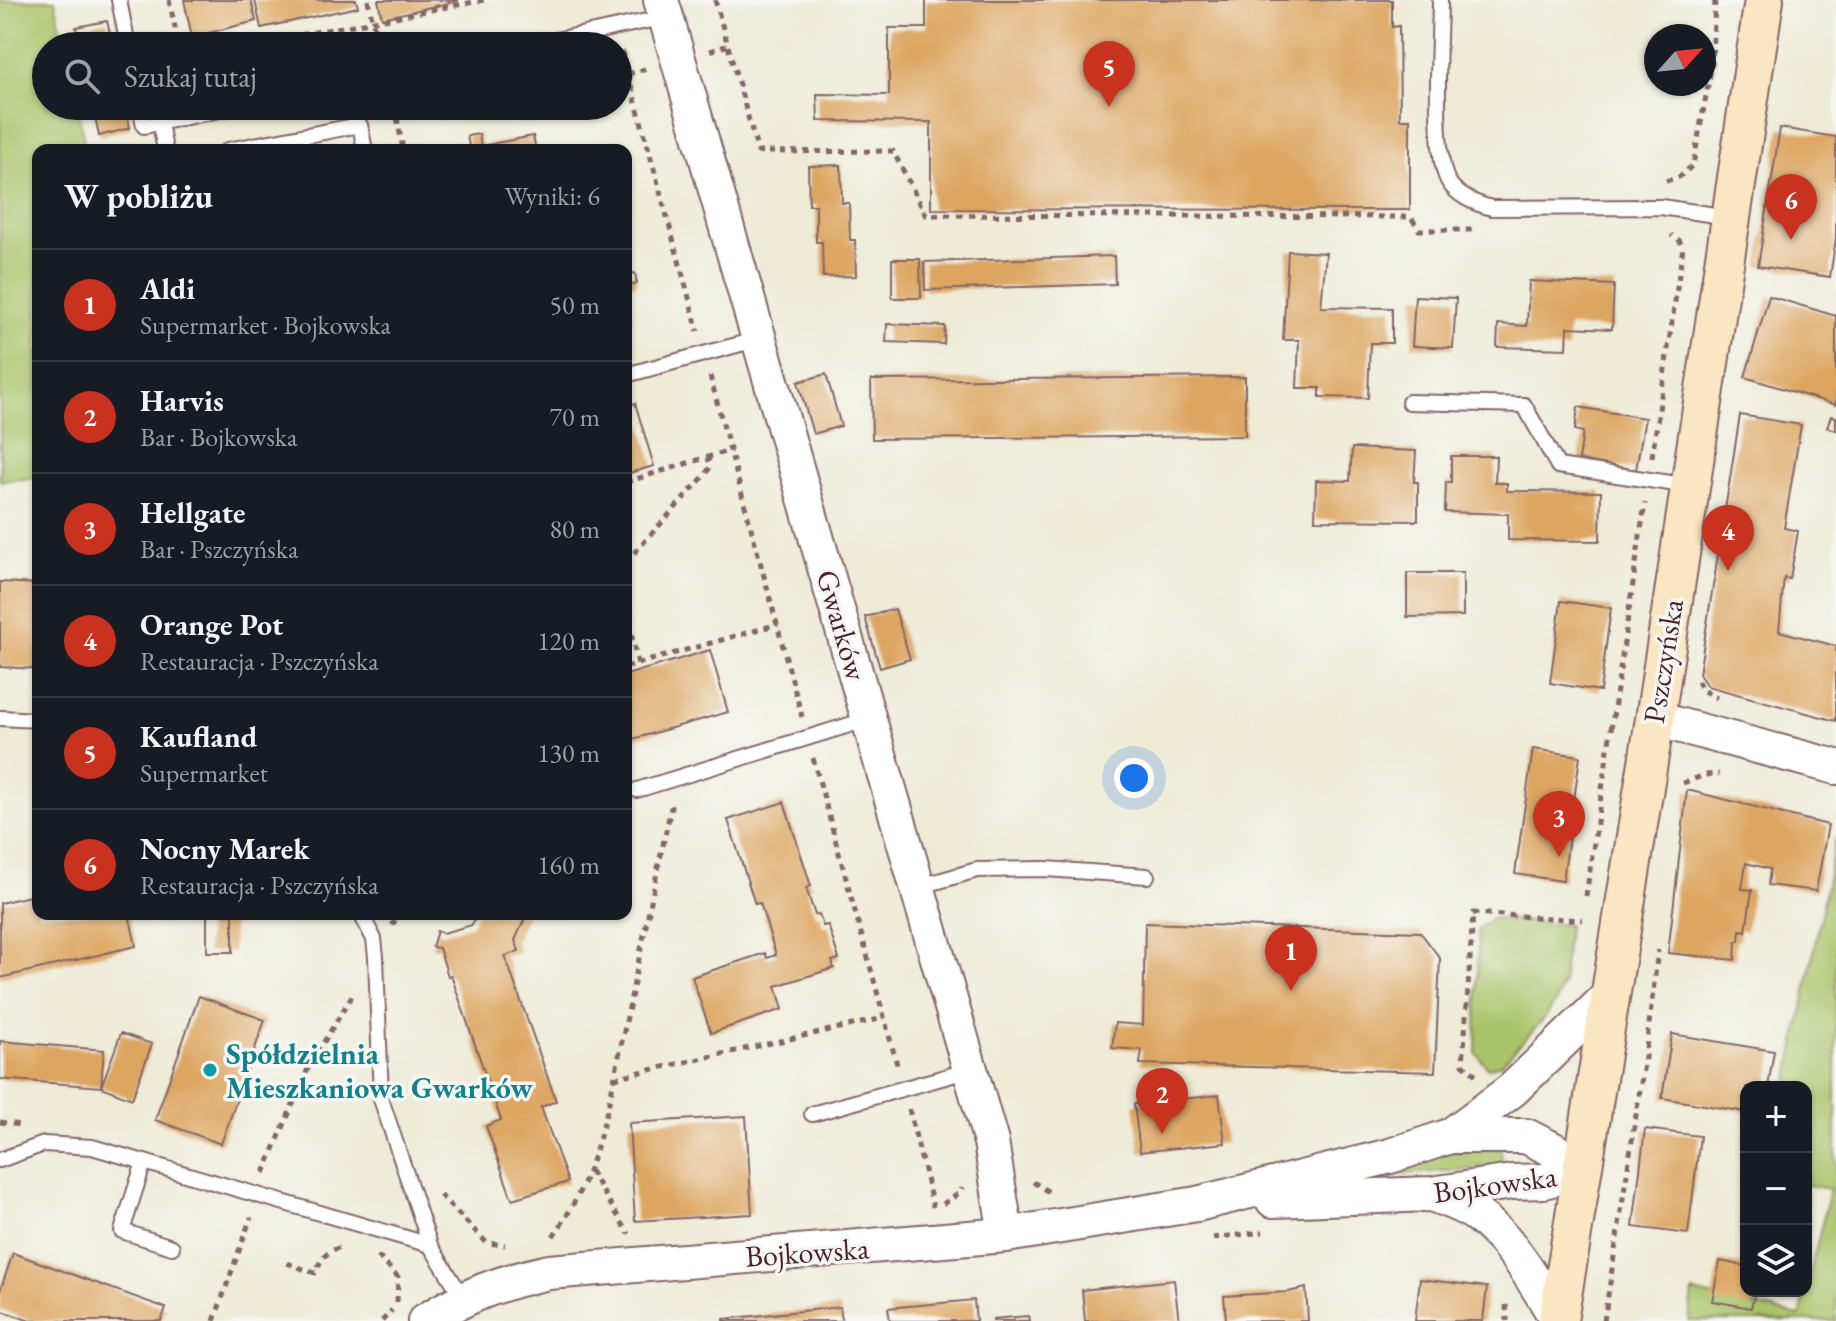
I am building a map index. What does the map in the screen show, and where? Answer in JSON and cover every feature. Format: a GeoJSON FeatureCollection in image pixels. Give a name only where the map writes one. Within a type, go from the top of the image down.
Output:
{"type":"FeatureCollection","features":[{"type":"Feature","properties":{"kind":"main road","name":"Pszczyńska"},"geometry":{"type":"LineString","coordinates":[[1558,1320],[1655,719],[1764,0]]}},
{"type":"Feature","properties":{"kind":"street","name":"Gwarków"},"geometry":{"type":"LineString","coordinates":[[664,9],[991,1142],[1006,1235]]}},
{"type":"Feature","properties":{"kind":"street"},"geometry":{"type":"LineString","coordinates":[[1655,719],[1836,767]]}},
{"type":"Feature","properties":{"kind":"street"},"geometry":{"type":"LineString","coordinates":[[1450,1136],[1512,1090],[1609,996]]}},
{"type":"Feature","properties":{"kind":"street","name":"Bojkowska"},"geometry":{"type":"LineString","coordinates":[[411,1313],[507,1281],[549,1272],[1006,1235],[1197,1204],[1390,1156],[1450,1136],[1526,1136],[1554,1150],[1581,1171]]}},
{"type":"Feature","properties":{"kind":"street","name":"Bojkowska"},"geometry":{"type":"LineString","coordinates":[[1197,1204],[1431,1194],[1512,1182],[1544,1181],[1581,1171]]}},
{"type":"Feature","properties":{"kind":"street"},"geometry":{"type":"LineString","coordinates":[[1431,1194],[1475,1213],[1502,1237],[1532,1277],[1558,1320]]}},
{"type":"Feature","properties":{"kind":"lane"},"geometry":{"type":"LineString","coordinates":[[119,0],[125,32]]}},
{"type":"Feature","properties":{"kind":"lane"},"geometry":{"type":"LineString","coordinates":[[1440,0],[1440,153],[1449,183],[1471,202],[1492,208],[1661,207],[1730,217]]}},
{"type":"Feature","properties":{"kind":"lane","name":"Gwarków"},"geometry":{"type":"LineString","coordinates":[[596,32],[616,28],[664,9]]}},
{"type":"Feature","properties":{"kind":"lane"},"geometry":{"type":"LineString","coordinates":[[143,120],[144,126],[174,120]]}},
{"type":"Feature","properties":{"kind":"lane"},"geometry":{"type":"LineString","coordinates":[[160,123],[164,144]]}},
{"type":"Feature","properties":{"kind":"lane"},"geometry":{"type":"LineString","coordinates":[[260,144],[360,125],[364,144]]}},
{"type":"Feature","properties":{"kind":"lane"},"geometry":{"type":"LineString","coordinates":[[632,373],[759,339]]}},
{"type":"Feature","properties":{"kind":"lane"},"geometry":{"type":"LineString","coordinates":[[1409,402],[1524,405],[1558,466],[1689,486]]}},
{"type":"Feature","properties":{"kind":"lane"},"geometry":{"type":"LineString","coordinates":[[0,718],[32,720]]}},
{"type":"Feature","properties":{"kind":"lane"},"geometry":{"type":"LineString","coordinates":[[637,790],[869,718]]}},
{"type":"Feature","properties":{"kind":"lane"},"geometry":{"type":"LineString","coordinates":[[918,887],[977,870],[1046,869],[1147,876]]}},
{"type":"Feature","properties":{"kind":"lane"},"geometry":{"type":"LineString","coordinates":[[364,920],[374,939],[376,957],[381,1099],[430,1245],[463,1298]]}},
{"type":"Feature","properties":{"kind":"lane"},"geometry":{"type":"LineString","coordinates":[[812,1114],[970,1070]]}},
{"type":"Feature","properties":{"kind":"lane"},"geometry":{"type":"LineString","coordinates":[[0,1159],[44,1144],[92,1147],[430,1245]]}},
{"type":"Feature","properties":{"kind":"lane"},"geometry":{"type":"LineString","coordinates":[[144,1162],[122,1231],[172,1247]]}},
{"type":"Feature","properties":{"kind":"path"},"geometry":{"type":"LineString","coordinates":[[169,0],[176,32]]}},
{"type":"Feature","properties":{"kind":"path"},"geometry":{"type":"LineString","coordinates":[[368,0],[375,32]]}},
{"type":"Feature","properties":{"kind":"path"},"geometry":{"type":"LineString","coordinates":[[322,32],[484,0]]}},
{"type":"Feature","properties":{"kind":"path"},"geometry":{"type":"LineString","coordinates":[[715,0],[758,152],[893,151],[926,215],[1411,217],[1419,230],[1480,230]]}},
{"type":"Feature","properties":{"kind":"path"},"geometry":{"type":"LineString","coordinates":[[1580,935],[1683,247],[1679,240],[1662,231],[1662,183],[1679,177],[1693,165],[1712,64],[1715,0]]}},
{"type":"Feature","properties":{"kind":"path"},"geometry":{"type":"LineString","coordinates":[[616,28],[617,32]]}},
{"type":"Feature","properties":{"kind":"path"},"geometry":{"type":"LineString","coordinates":[[632,87],[934,1206]]}},
{"type":"Feature","properties":{"kind":"path"},"geometry":{"type":"LineString","coordinates":[[398,120],[402,144]]}},
{"type":"Feature","properties":{"kind":"path"},"geometry":{"type":"LineString","coordinates":[[632,480],[731,450]]}},
{"type":"Feature","properties":{"kind":"path"},"geometry":{"type":"LineString","coordinates":[[632,555],[706,474],[710,467],[708,457]]}},
{"type":"Feature","properties":{"kind":"path"},"geometry":{"type":"LineString","coordinates":[[632,666],[778,624]]}},
{"type":"Feature","properties":{"kind":"path"},"geometry":{"type":"LineString","coordinates":[[632,638],[638,664]]}},
{"type":"Feature","properties":{"kind":"path"},"geometry":{"type":"LineString","coordinates":[[1695,675],[1702,690],[1725,702]]}},
{"type":"Feature","properties":{"kind":"path"},"geometry":{"type":"LineString","coordinates":[[1676,793],[1684,782],[1705,775],[1707,769]]}},
{"type":"Feature","properties":{"kind":"path"},"geometry":{"type":"LineString","coordinates":[[562,1240],[550,1240],[562,1224],[589,1170],[614,1078],[671,808]]}},
{"type":"Feature","properties":{"kind":"path"},"geometry":{"type":"LineString","coordinates":[[1463,1064],[1473,913],[1583,920]]}},
{"type":"Feature","properties":{"kind":"path"},"geometry":{"type":"LineString","coordinates":[[214,1321],[261,1182],[309,1066],[376,957],[390,928],[385,920]]}},
{"type":"Feature","properties":{"kind":"path"},"geometry":{"type":"LineString","coordinates":[[1604,1321],[1645,1057],[1658,949]]}},
{"type":"Feature","properties":{"kind":"path"},"geometry":{"type":"LineString","coordinates":[[614,1078],[884,1018]]}},
{"type":"Feature","properties":{"kind":"path"},"geometry":{"type":"LineString","coordinates":[[589,1170],[629,1234],[615,1236]]}},
{"type":"Feature","properties":{"kind":"path"},"geometry":{"type":"LineString","coordinates":[[1025,1176],[1049,1192],[1064,1190]]}},
{"type":"Feature","properties":{"kind":"path"},"geometry":{"type":"LineString","coordinates":[[923,1209],[946,1203],[961,1192],[965,1182]]}},
{"type":"Feature","properties":{"kind":"path"},"geometry":{"type":"LineString","coordinates":[[434,1187],[487,1243],[510,1245]]}},
{"type":"Feature","properties":{"kind":"path"},"geometry":{"type":"LineString","coordinates":[[287,1263],[315,1273],[323,1256],[332,1249],[352,1245]]}},
{"type":"Feature","properties":{"kind":"path"},"geometry":{"type":"LineString","coordinates":[[376,1255],[398,1277],[411,1313]]}},
{"type":"Feature","properties":{"kind":"green space"},"geometry":{"type":"Polygon","coordinates":[[[0,0],[55,0],[61,32],[32,32],[32,120],[80,120],[85,144],[32,144],[32,478],[0,481],[0,0]]]}},
{"type":"Feature","properties":{"kind":"green space"},"geometry":{"type":"Polygon","coordinates":[[[1836,838],[1836,1321],[1689,1321],[1693,1292],[1800,1316],[1804,1297],[1812,1297],[1812,1265],[1830,1189],[1812,1186],[1812,1081],[1788,1081],[1836,838]]]}},
{"type":"Feature","properties":{"kind":"green space"},"geometry":{"type":"Polygon","coordinates":[[[1493,918],[1568,925],[1563,983],[1555,1003],[1501,1064],[1488,1068],[1476,1053],[1478,929],[1493,918]]]}},
{"type":"Feature","properties":{"kind":"green space"},"geometry":{"type":"Polygon","coordinates":[[[1501,1149],[1502,1167],[1388,1175],[1443,1152],[1501,1149]]]}},
{"type":"Feature","properties":{"kind":"building"},"geometry":{"type":"Polygon","coordinates":[[[184,0],[251,0],[256,21],[212,32],[191,32],[184,0]]]}},
{"type":"Feature","properties":{"kind":"building"},"geometry":{"type":"Polygon","coordinates":[[[255,0],[356,0],[358,7],[261,28],[255,0]]]}},
{"type":"Feature","properties":{"kind":"building"},"geometry":{"type":"Polygon","coordinates":[[[378,0],[458,0],[458,1],[382,18],[378,0]]]}},
{"type":"Feature","properties":{"kind":"building"},"geometry":{"type":"Polygon","coordinates":[[[926,0],[1392,0],[1392,27],[1399,26],[1400,119],[1410,119],[1410,210],[931,209],[931,122],[818,121],[817,94],[889,95],[889,28],[926,28],[926,0]]]}},
{"type":"Feature","properties":{"kind":"building"},"geometry":{"type":"Polygon","coordinates":[[[107,21],[110,32],[77,32],[76,27],[107,21]]]}},
{"type":"Feature","properties":{"kind":"building"},"geometry":{"type":"Polygon","coordinates":[[[96,120],[129,120],[130,128],[99,136],[96,120]]]}},
{"type":"Feature","properties":{"kind":"building"},"geometry":{"type":"Polygon","coordinates":[[[1780,128],[1836,137],[1836,238],[1830,277],[1758,266],[1780,128]]]}},
{"type":"Feature","properties":{"kind":"building"},"geometry":{"type":"Polygon","coordinates":[[[479,134],[481,144],[469,144],[467,136],[479,134]]]}},
{"type":"Feature","properties":{"kind":"building"},"geometry":{"type":"Polygon","coordinates":[[[533,136],[535,144],[491,144],[533,136]]]}},
{"type":"Feature","properties":{"kind":"building"},"geometry":{"type":"Polygon","coordinates":[[[841,165],[842,203],[849,203],[850,240],[855,240],[856,276],[823,277],[822,242],[816,242],[816,205],[809,205],[808,166],[841,165]]]}},
{"type":"Feature","properties":{"kind":"building"},"geometry":{"type":"Polygon","coordinates":[[[1288,251],[1326,253],[1321,307],[1392,308],[1392,343],[1370,343],[1368,398],[1320,397],[1320,388],[1297,388],[1299,340],[1283,340],[1288,251]]]}},
{"type":"Feature","properties":{"kind":"building"},"geometry":{"type":"Polygon","coordinates":[[[1114,256],[1115,284],[925,290],[924,262],[1114,256]]]}},
{"type":"Feature","properties":{"kind":"building"},"geometry":{"type":"Polygon","coordinates":[[[892,259],[920,259],[921,298],[892,298],[892,259]]]}},
{"type":"Feature","properties":{"kind":"building"},"geometry":{"type":"Polygon","coordinates":[[[632,273],[635,273],[637,284],[632,285],[632,273]]]}},
{"type":"Feature","properties":{"kind":"building"},"geometry":{"type":"Polygon","coordinates":[[[1529,281],[1614,285],[1612,329],[1568,327],[1567,349],[1497,347],[1498,324],[1527,326],[1529,281]]]}},
{"type":"Feature","properties":{"kind":"building"},"geometry":{"type":"Polygon","coordinates":[[[1415,296],[1456,298],[1453,348],[1412,346],[1415,296]]]}},
{"type":"Feature","properties":{"kind":"building"},"geometry":{"type":"Polygon","coordinates":[[[1769,296],[1836,316],[1836,405],[1745,377],[1769,296]]]}},
{"type":"Feature","properties":{"kind":"building"},"geometry":{"type":"Polygon","coordinates":[[[887,324],[945,326],[944,344],[886,342],[887,324]]]}},
{"type":"Feature","properties":{"kind":"building"},"geometry":{"type":"Polygon","coordinates":[[[826,374],[841,426],[813,434],[798,382],[826,374]]]}},
{"type":"Feature","properties":{"kind":"building"},"geometry":{"type":"Polygon","coordinates":[[[1245,377],[1245,436],[872,439],[871,380],[1245,377]]]}},
{"type":"Feature","properties":{"kind":"building"},"geometry":{"type":"Polygon","coordinates":[[[635,403],[654,466],[632,472],[632,404],[635,403]]]}},
{"type":"Feature","properties":{"kind":"building"},"geometry":{"type":"Polygon","coordinates":[[[1578,407],[1645,418],[1636,470],[1579,460],[1583,432],[1575,430],[1578,407]]]}},
{"type":"Feature","properties":{"kind":"building"},"geometry":{"type":"Polygon","coordinates":[[[1740,415],[1801,425],[1784,528],[1798,531],[1790,579],[1784,578],[1779,631],[1836,646],[1836,721],[1707,686],[1699,674],[1740,415]]]}},
{"type":"Feature","properties":{"kind":"building"},"geometry":{"type":"Polygon","coordinates":[[[1831,416],[1836,417],[1836,430],[1827,427],[1831,416]]]}},
{"type":"Feature","properties":{"kind":"building"},"geometry":{"type":"Polygon","coordinates":[[[1352,448],[1416,451],[1414,482],[1418,482],[1418,521],[1315,520],[1316,480],[1350,481],[1352,448]]]}},
{"type":"Feature","properties":{"kind":"building"},"geometry":{"type":"Polygon","coordinates":[[[1451,456],[1496,456],[1495,483],[1507,483],[1507,491],[1601,492],[1600,541],[1508,540],[1508,514],[1445,512],[1446,482],[1451,482],[1451,456]]]}},
{"type":"Feature","properties":{"kind":"building"},"geometry":{"type":"Polygon","coordinates":[[[1407,573],[1463,573],[1463,616],[1407,617],[1407,573]]]}},
{"type":"Feature","properties":{"kind":"building"},"geometry":{"type":"Polygon","coordinates":[[[0,582],[32,584],[32,669],[0,667],[0,582]]]}},
{"type":"Feature","properties":{"kind":"building"},"geometry":{"type":"Polygon","coordinates":[[[1561,601],[1611,608],[1600,691],[1550,683],[1561,601]]]}},
{"type":"Feature","properties":{"kind":"building"},"geometry":{"type":"Polygon","coordinates":[[[895,609],[910,659],[880,668],[865,617],[895,609]]]}},
{"type":"Feature","properties":{"kind":"building"},"geometry":{"type":"Polygon","coordinates":[[[710,650],[728,712],[632,739],[632,673],[710,650]]]}},
{"type":"Feature","properties":{"kind":"building"},"geometry":{"type":"Polygon","coordinates":[[[1533,749],[1580,756],[1563,881],[1515,874],[1533,749]]]}},
{"type":"Feature","properties":{"kind":"building"},"geometry":{"type":"Polygon","coordinates":[[[1687,790],[1828,825],[1816,891],[1768,885],[1770,869],[1746,863],[1742,889],[1752,890],[1746,931],[1740,930],[1735,960],[1668,953],[1687,790]]]}},
{"type":"Feature","properties":{"kind":"building"},"geometry":{"type":"Polygon","coordinates":[[[784,802],[811,886],[806,888],[815,915],[819,914],[823,926],[828,925],[839,959],[832,961],[834,968],[776,986],[783,1009],[711,1033],[692,977],[765,953],[767,958],[776,955],[760,903],[755,904],[728,820],[784,802]]]}},
{"type":"Feature","properties":{"kind":"building"},"geometry":{"type":"Polygon","coordinates":[[[32,895],[32,920],[130,920],[136,946],[0,978],[0,903],[32,895]]]}},
{"type":"Feature","properties":{"kind":"building"},"geometry":{"type":"Polygon","coordinates":[[[207,920],[233,920],[233,952],[207,952],[207,920]]]}},
{"type":"Feature","properties":{"kind":"building"},"geometry":{"type":"Polygon","coordinates":[[[474,920],[524,920],[515,940],[519,951],[505,956],[556,1101],[541,1107],[568,1182],[512,1199],[486,1126],[501,1120],[451,975],[448,976],[439,948],[432,947],[437,931],[443,933],[472,925],[474,920]]]}},
{"type":"Feature","properties":{"kind":"building"},"geometry":{"type":"Polygon","coordinates":[[[1145,923],[1420,932],[1440,958],[1435,1072],[1140,1064],[1142,1050],[1112,1048],[1115,1023],[1143,1025],[1145,923]]]}},
{"type":"Feature","properties":{"kind":"building","name":"Spółdzielnia Mieszkaniowa Gwarków"},"geometry":{"type":"Polygon","coordinates":[[[199,996],[265,1020],[221,1144],[155,1120],[199,996]]]}},
{"type":"Feature","properties":{"kind":"building"},"geometry":{"type":"Polygon","coordinates":[[[121,1033],[152,1044],[132,1099],[101,1087],[121,1033]]]}},
{"type":"Feature","properties":{"kind":"building"},"geometry":{"type":"Polygon","coordinates":[[[1672,1034],[1774,1051],[1769,1081],[1740,1081],[1740,1111],[1662,1098],[1672,1034]]]}},
{"type":"Feature","properties":{"kind":"building"},"geometry":{"type":"Polygon","coordinates":[[[0,1041],[104,1050],[101,1087],[0,1079],[0,1041]]]}},
{"type":"Feature","properties":{"kind":"building"},"geometry":{"type":"Polygon","coordinates":[[[1219,1095],[1225,1143],[1140,1152],[1134,1104],[1219,1095]]]}},
{"type":"Feature","properties":{"kind":"building"},"geometry":{"type":"Polygon","coordinates":[[[746,1116],[752,1214],[635,1221],[629,1123],[746,1116]]]}},
{"type":"Feature","properties":{"kind":"building"},"geometry":{"type":"Polygon","coordinates":[[[1645,1129],[1700,1136],[1688,1234],[1633,1227],[1645,1129]]]}},
{"type":"Feature","properties":{"kind":"building"},"geometry":{"type":"Polygon","coordinates":[[[13,1253],[166,1308],[161,1321],[30,1321],[0,1310],[0,1291],[13,1253]]]}},
{"type":"Feature","properties":{"kind":"building"},"geometry":{"type":"Polygon","coordinates":[[[1720,1261],[1740,1265],[1740,1297],[1754,1297],[1751,1308],[1712,1301],[1720,1261]]]}},
{"type":"Feature","properties":{"kind":"building"},"geometry":{"type":"Polygon","coordinates":[[[1420,1279],[1487,1287],[1483,1321],[1415,1321],[1420,1279]]]}},
{"type":"Feature","properties":{"kind":"building"},"geometry":{"type":"Polygon","coordinates":[[[1174,1280],[1179,1321],[1085,1321],[1082,1290],[1174,1280]]]}},
{"type":"Feature","properties":{"kind":"building"},"geometry":{"type":"Polygon","coordinates":[[[1306,1288],[1308,1321],[1226,1321],[1224,1296],[1306,1288]]]}},
{"type":"Feature","properties":{"kind":"building"},"geometry":{"type":"Polygon","coordinates":[[[974,1300],[976,1321],[890,1321],[888,1308],[974,1300]]]}},
{"type":"Feature","properties":{"kind":"building"},"geometry":{"type":"Polygon","coordinates":[[[840,1307],[842,1321],[724,1321],[724,1319],[840,1307]]]}},
{"type":"Feature","properties":{"kind":"building"},"geometry":{"type":"Polygon","coordinates":[[[1028,1316],[1029,1321],[993,1321],[993,1319],[1028,1316]]]}},
{"type":"Feature","properties":{"kind":"place","name":"Kaufland"},"geometry":{"type":"Point","coordinates":[1109,107]}},
{"type":"Feature","properties":{"kind":"place","name":"Nocny Marek"},"geometry":{"type":"Point","coordinates":[1791,240]}},
{"type":"Feature","properties":{"kind":"place","name":"Orange Pot"},"geometry":{"type":"Point","coordinates":[1728,571]}},
{"type":"Feature","properties":{"kind":"place","name":"Hellgate"},"geometry":{"type":"Point","coordinates":[1559,857]}},
{"type":"Feature","properties":{"kind":"place","name":"Aldi"},"geometry":{"type":"Point","coordinates":[1291,991]}},
{"type":"Feature","properties":{"kind":"place","name":"Spółdzielnia Mieszkaniowa Gwarków"},"geometry":{"type":"Point","coordinates":[210,1070]}},
{"type":"Feature","properties":{"kind":"place","name":"Harvis"},"geometry":{"type":"Point","coordinates":[1162,1134]}}]}
